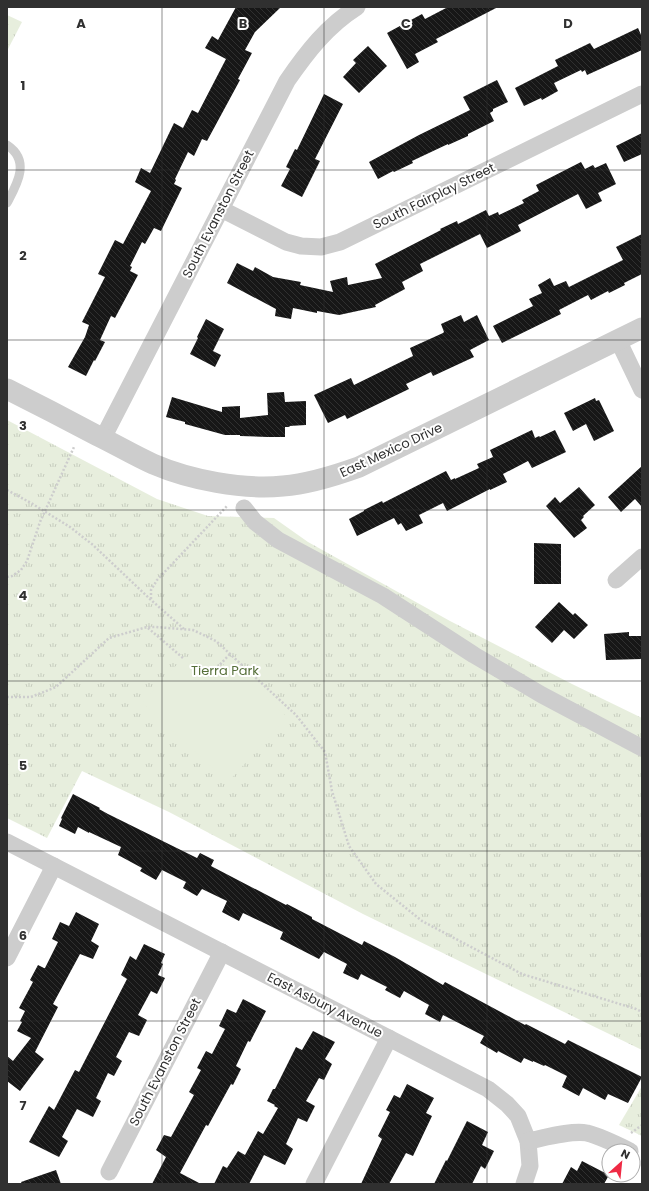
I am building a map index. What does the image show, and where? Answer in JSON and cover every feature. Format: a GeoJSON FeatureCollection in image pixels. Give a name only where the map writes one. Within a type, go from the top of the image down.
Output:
{"type":"FeatureCollection","features":[{"type":"Feature","properties":{"kind":"street","name":"South Evanston Street"},"geometry":{"type":"LineString","coordinates":[[103,438],[287,81],[308,52],[324,34],[357,7]]}},
{"type":"Feature","properties":{"kind":"street","name":"South Fairplay Street"},"geometry":{"type":"LineString","coordinates":[[221,209],[286,242],[301,246],[321,247],[340,242],[642,94]]}},
{"type":"Feature","properties":{"kind":"street","name":"East Mexico Drive"},"geometry":{"type":"LineString","coordinates":[[7,389],[152,464],[179,474],[210,481],[251,486],[283,486],[309,483],[359,467],[642,328]]}},
{"type":"Feature","properties":{"kind":"street"},"geometry":{"type":"LineString","coordinates":[[618,340],[642,390]]}},
{"type":"Feature","properties":{"kind":"street"},"geometry":{"type":"LineString","coordinates":[[244,508],[255,522],[278,540],[383,596],[474,655],[530,688],[642,748]]}},
{"type":"Feature","properties":{"kind":"street"},"geometry":{"type":"LineString","coordinates":[[616,580],[642,557]]}},
{"type":"Feature","properties":{"kind":"street","name":"East Asbury Avenue"},"geometry":{"type":"LineString","coordinates":[[7,842],[488,1089],[507,1104],[518,1116],[528,1141]]}},
{"type":"Feature","properties":{"kind":"street"},"geometry":{"type":"LineString","coordinates":[[7,958],[54,866]]}},
{"type":"Feature","properties":{"kind":"street","name":"South Evanston Street"},"geometry":{"type":"LineString","coordinates":[[109,1172],[222,952]]}},
{"type":"Feature","properties":{"kind":"street"},"geometry":{"type":"LineString","coordinates":[[314,1184],[389,1038]]}},
{"type":"Feature","properties":{"kind":"street"},"geometry":{"type":"LineString","coordinates":[[524,1184],[530,1166],[528,1141],[559,1134],[582,1133],[614,1143]]}},
{"type":"Feature","properties":{"kind":"lane"},"geometry":{"type":"LineString","coordinates":[[7,145],[15,152],[20,162],[21,170],[7,203]]}},
{"type":"Feature","properties":{"kind":"path"},"geometry":{"type":"LineString","coordinates":[[7,577],[12,576],[21,570],[26,561],[40,522],[74,447]]}},
{"type":"Feature","properties":{"kind":"path"},"geometry":{"type":"LineString","coordinates":[[7,490],[70,527],[93,545],[184,629]]}},
{"type":"Feature","properties":{"kind":"path"},"geometry":{"type":"LineString","coordinates":[[151,600],[151,590],[157,580],[227,506]]}},
{"type":"Feature","properties":{"kind":"path"},"geometry":{"type":"LineString","coordinates":[[147,627],[183,658]]}},
{"type":"Feature","properties":{"kind":"path"},"geometry":{"type":"LineString","coordinates":[[7,697],[31,697],[56,687],[109,638],[147,627],[193,630],[216,641],[296,715],[325,752],[332,791],[349,846],[376,884],[422,921],[522,974],[642,1012]]}},
{"type":"Feature","properties":{"kind":"path"},"geometry":{"type":"LineString","coordinates":[[210,676],[230,654]]}},
{"type":"Feature","properties":{"kind":"green space"},"geometry":{"type":"Polygon","coordinates":[[[7,15],[22,22],[7,51],[7,15]]]}},
{"type":"Feature","properties":{"kind":"green space","name":"Tierra Park"},"geometry":{"type":"Polygon","coordinates":[[[7,420],[157,499],[208,516],[274,518],[308,542],[450,621],[572,684],[642,718],[642,1050],[363,914],[169,812],[82,771],[47,838],[7,818],[7,420]]]}},
{"type":"Feature","properties":{"kind":"green space"},"geometry":{"type":"Polygon","coordinates":[[[183,658],[208,682],[227,661],[287,717],[228,782],[142,703],[183,658]]]}},
{"type":"Feature","properties":{"kind":"green space"},"geometry":{"type":"Polygon","coordinates":[[[642,1086],[642,1136],[619,1125],[642,1086]]]}},
{"type":"Feature","properties":{"kind":"building"},"geometry":{"type":"Polygon","coordinates":[[[236,7],[281,7],[255,32],[245,50],[252,53],[238,79],[240,80],[207,141],[202,139],[194,156],[188,152],[174,184],[182,188],[161,231],[154,228],[145,244],[142,242],[130,266],[132,267],[130,271],[138,275],[115,318],[111,316],[100,340],[105,342],[86,376],[68,367],[85,337],[89,325],[82,322],[105,277],[98,274],[115,240],[123,244],[151,191],[135,182],[141,168],[150,173],[174,123],[183,128],[192,110],[198,113],[226,59],[205,48],[212,36],[218,40],[236,7]]]}},
{"type":"Feature","properties":{"kind":"building"},"geometry":{"type":"Polygon","coordinates":[[[448,7],[498,7],[436,39],[438,42],[415,54],[419,62],[407,69],[387,33],[422,14],[425,19],[448,7]]]}},
{"type":"Feature","properties":{"kind":"building"},"geometry":{"type":"Polygon","coordinates":[[[638,28],[642,37],[642,50],[587,75],[585,70],[582,72],[581,70],[554,83],[558,91],[542,100],[541,98],[524,106],[515,88],[558,66],[555,60],[590,43],[594,49],[638,28]]]}},
{"type":"Feature","properties":{"kind":"building"},"geometry":{"type":"Polygon","coordinates":[[[368,46],[387,66],[359,93],[343,77],[356,63],[353,60],[368,46]]]}},
{"type":"Feature","properties":{"kind":"building"},"geometry":{"type":"Polygon","coordinates":[[[497,80],[508,102],[493,109],[490,113],[494,121],[468,134],[468,136],[412,161],[413,163],[378,179],[369,162],[470,110],[463,97],[497,80]]]}},
{"type":"Feature","properties":{"kind":"building"},"geometry":{"type":"Polygon","coordinates":[[[324,94],[343,104],[315,159],[320,161],[302,197],[281,186],[290,169],[286,167],[295,149],[297,150],[324,94]]]}},
{"type":"Feature","properties":{"kind":"building"},"geometry":{"type":"Polygon","coordinates":[[[642,133],[642,154],[624,162],[616,146],[642,133]]]}},
{"type":"Feature","properties":{"kind":"building"},"geometry":{"type":"Polygon","coordinates":[[[581,162],[585,169],[593,165],[595,168],[606,163],[616,184],[598,193],[602,201],[586,209],[578,194],[518,225],[521,231],[487,248],[480,234],[420,264],[423,271],[402,282],[405,289],[375,305],[376,307],[339,315],[317,311],[317,313],[293,308],[291,319],[275,316],[276,309],[227,283],[237,263],[253,271],[255,267],[273,277],[301,282],[300,285],[333,292],[330,281],[347,277],[348,285],[382,278],[375,264],[457,221],[458,224],[486,210],[489,216],[498,212],[499,215],[524,203],[522,200],[539,191],[536,185],[581,162]]]}},
{"type":"Feature","properties":{"kind":"building"},"geometry":{"type":"Polygon","coordinates":[[[642,234],[642,274],[624,283],[625,285],[609,293],[608,291],[591,300],[588,295],[559,310],[561,314],[502,343],[493,326],[533,306],[529,299],[542,293],[538,285],[550,278],[554,286],[566,281],[569,287],[623,260],[616,247],[642,234]]]}},
{"type":"Feature","properties":{"kind":"building"},"geometry":{"type":"Polygon","coordinates":[[[461,315],[464,322],[477,315],[489,340],[470,350],[474,357],[433,376],[431,372],[406,384],[409,389],[347,419],[345,415],[328,423],[314,395],[351,378],[354,385],[413,356],[410,348],[443,333],[441,324],[461,315]]]}},
{"type":"Feature","properties":{"kind":"building"},"geometry":{"type":"Polygon","coordinates":[[[206,319],[224,329],[213,351],[221,355],[215,367],[190,354],[206,319]]]}},
{"type":"Feature","properties":{"kind":"building"},"geometry":{"type":"Polygon","coordinates":[[[284,392],[285,402],[306,401],[306,425],[285,427],[285,437],[225,435],[166,417],[172,397],[222,412],[222,407],[240,406],[240,418],[268,415],[267,393],[284,392]]]}},
{"type":"Feature","properties":{"kind":"building"},"geometry":{"type":"Polygon","coordinates":[[[595,398],[596,401],[599,400],[614,431],[594,441],[586,424],[573,431],[564,413],[595,398]]]}},
{"type":"Feature","properties":{"kind":"building"},"geometry":{"type":"Polygon","coordinates":[[[532,430],[535,438],[555,430],[566,452],[532,468],[528,461],[503,474],[507,482],[447,511],[443,503],[419,515],[423,523],[406,531],[401,523],[398,525],[394,518],[357,536],[349,519],[382,501],[383,503],[446,471],[451,480],[479,468],[477,464],[493,457],[490,450],[532,430]]]}},
{"type":"Feature","properties":{"kind":"building"},"geometry":{"type":"Polygon","coordinates":[[[642,466],[642,507],[635,499],[621,512],[608,497],[642,466]]]}},
{"type":"Feature","properties":{"kind":"building"},"geometry":{"type":"Polygon","coordinates":[[[579,487],[595,505],[583,516],[584,517],[581,520],[587,528],[574,538],[546,506],[555,497],[560,503],[579,487]]]}},
{"type":"Feature","properties":{"kind":"building"},"geometry":{"type":"Polygon","coordinates":[[[534,543],[561,544],[561,584],[534,584],[534,543]]]}},
{"type":"Feature","properties":{"kind":"building"},"geometry":{"type":"Polygon","coordinates":[[[559,602],[573,615],[575,613],[588,625],[574,639],[564,630],[552,643],[535,627],[559,602]]]}},
{"type":"Feature","properties":{"kind":"building"},"geometry":{"type":"Polygon","coordinates":[[[629,632],[629,636],[642,636],[642,659],[606,660],[604,634],[629,632]]]}},
{"type":"Feature","properties":{"kind":"building"},"geometry":{"type":"Polygon","coordinates":[[[73,794],[100,808],[99,809],[108,814],[197,858],[200,853],[214,860],[211,866],[312,917],[312,919],[362,945],[364,941],[443,985],[445,982],[525,1025],[526,1024],[565,1044],[568,1040],[642,1077],[628,1103],[608,1094],[605,1100],[583,1088],[579,1096],[562,1087],[567,1076],[545,1065],[544,1066],[524,1058],[521,1063],[498,1051],[497,1053],[480,1043],[484,1036],[443,1015],[440,1022],[425,1014],[429,1005],[404,991],[400,998],[385,990],[387,987],[361,974],[358,980],[343,973],[347,964],[324,952],[319,959],[280,939],[283,932],[243,913],[239,921],[222,912],[227,901],[202,889],[197,896],[183,888],[186,882],[162,870],[156,880],[140,871],[142,868],[118,855],[121,847],[78,827],[75,834],[59,826],[62,819],[61,818],[73,794]]]}},
{"type":"Feature","properties":{"kind":"building"},"geometry":{"type":"Polygon","coordinates":[[[76,912],[99,924],[91,941],[99,946],[93,959],[80,954],[53,1004],[58,1007],[35,1052],[44,1059],[20,1091],[7,1081],[7,1056],[13,1061],[31,1038],[17,1031],[22,1022],[20,1021],[25,1011],[19,1008],[33,982],[30,980],[38,965],[45,968],[58,942],[52,939],[60,922],[69,926],[76,912]]]}},
{"type":"Feature","properties":{"kind":"building"},"geometry":{"type":"Polygon","coordinates":[[[144,944],[165,954],[161,963],[163,964],[158,975],[165,978],[157,994],[151,991],[138,1015],[147,1020],[139,1036],[129,1032],[116,1057],[122,1061],[114,1076],[108,1073],[96,1098],[101,1101],[93,1117],[77,1109],[62,1137],[68,1141],[59,1157],[29,1142],[49,1106],[54,1110],[75,1070],[79,1072],[127,979],[121,975],[130,956],[136,960],[144,944]]]}},
{"type":"Feature","properties":{"kind":"building"},"geometry":{"type":"Polygon","coordinates":[[[243,999],[266,1011],[250,1042],[248,1041],[236,1066],[241,1069],[233,1085],[231,1084],[208,1126],[206,1125],[180,1173],[201,1184],[152,1184],[166,1157],[156,1150],[164,1135],[171,1137],[194,1095],[189,1092],[201,1070],[197,1068],[206,1051],[212,1054],[225,1029],[219,1026],[227,1009],[236,1013],[243,999]]]}},
{"type":"Feature","properties":{"kind":"building"},"geometry":{"type":"Polygon","coordinates":[[[313,1031],[335,1042],[325,1059],[332,1064],[324,1080],[319,1078],[306,1101],[315,1106],[307,1122],[298,1118],[286,1144],[293,1149],[285,1165],[264,1155],[249,1184],[214,1184],[223,1166],[227,1168],[238,1151],[245,1155],[258,1131],[263,1134],[278,1108],[267,1101],[273,1089],[275,1089],[296,1047],[302,1050],[313,1031]]]}},
{"type":"Feature","properties":{"kind":"building"},"geometry":{"type":"Polygon","coordinates":[[[407,1084],[434,1098],[426,1113],[432,1116],[413,1156],[406,1153],[389,1184],[361,1184],[382,1139],[378,1136],[390,1112],[386,1110],[394,1095],[400,1098],[407,1084]]]}},
{"type":"Feature","properties":{"kind":"building"},"geometry":{"type":"Polygon","coordinates":[[[467,1121],[488,1132],[482,1145],[494,1151],[485,1169],[481,1166],[472,1184],[434,1184],[446,1160],[447,1161],[467,1121]]]}},
{"type":"Feature","properties":{"kind":"building"},"geometry":{"type":"Polygon","coordinates":[[[582,1161],[601,1171],[601,1183],[605,1183],[562,1184],[571,1167],[577,1171],[582,1161]]]}},
{"type":"Feature","properties":{"kind":"building"},"geometry":{"type":"Polygon","coordinates":[[[56,1170],[61,1184],[22,1184],[21,1182],[56,1170]]]}}]}
